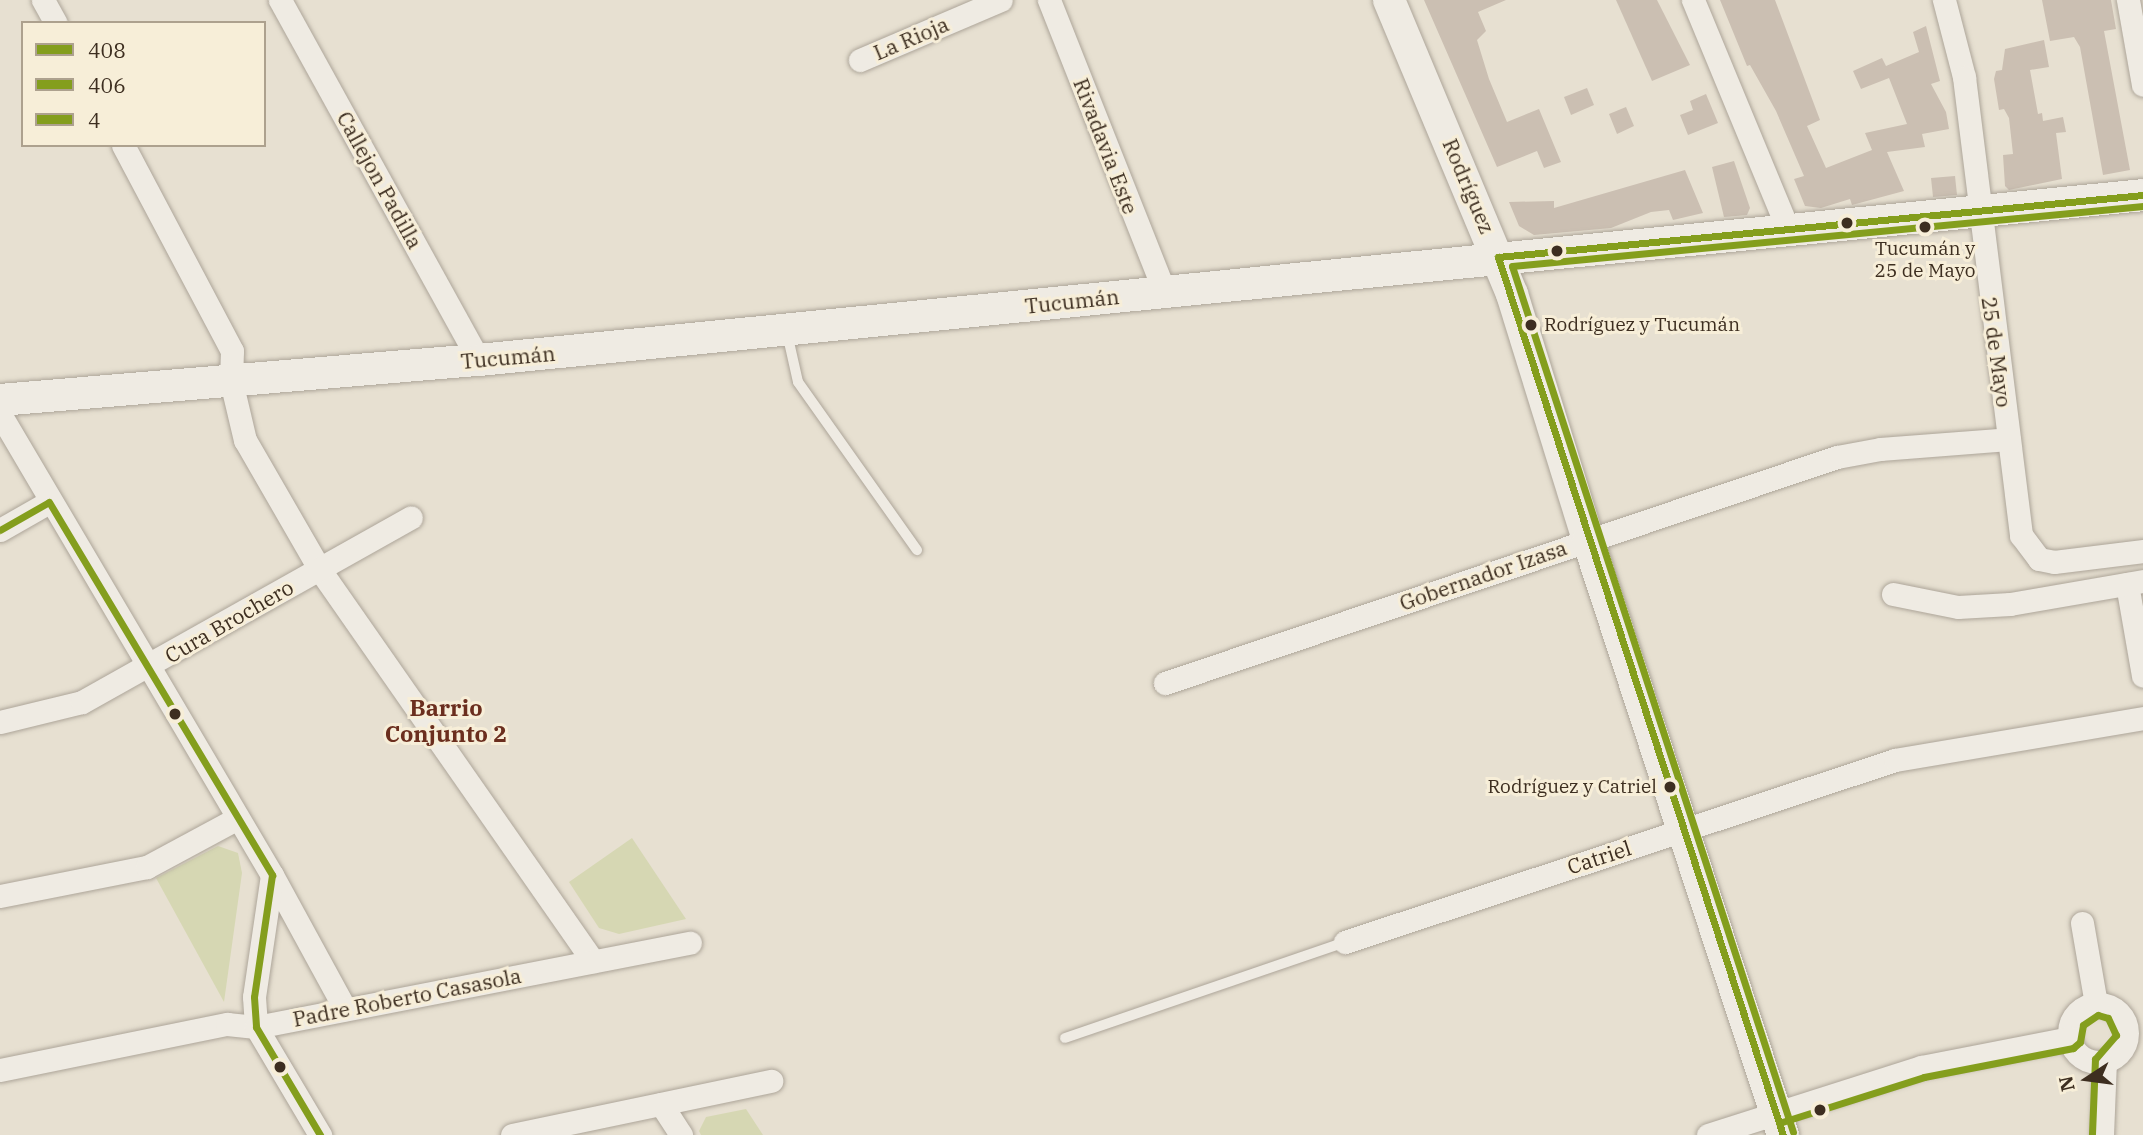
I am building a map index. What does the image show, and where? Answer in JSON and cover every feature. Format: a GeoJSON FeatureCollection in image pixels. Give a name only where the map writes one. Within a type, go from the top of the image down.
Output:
{"type":"FeatureCollection","features":[{"type":"Feature","properties":{"kind":"main road","name":"Rodríguez"},"geometry":{"type":"LineString","coordinates":[[1389,0],[1498,257],[1780,1124]]}},
{"type":"Feature","properties":{"kind":"main road","name":"Tucumán"},"geometry":{"type":"LineString","coordinates":[[0,400],[479,360],[2143,195]]}},
{"type":"Feature","properties":{"kind":"street"},"geometry":{"type":"LineString","coordinates":[[43,0],[55,21]]}},
{"type":"Feature","properties":{"kind":"street","name":"Callejon Padilla"},"geometry":{"type":"LineString","coordinates":[[280,0],[479,360]]}},
{"type":"Feature","properties":{"kind":"street","name":"La Rioja"},"geometry":{"type":"LineString","coordinates":[[860,60],[1001,0]]}},
{"type":"Feature","properties":{"kind":"street","name":"Rivadavia Este"},"geometry":{"type":"LineString","coordinates":[[1049,0],[1164,292]]}},
{"type":"Feature","properties":{"kind":"street"},"geometry":{"type":"LineString","coordinates":[[1693,0],[1788,229]]}},
{"type":"Feature","properties":{"kind":"street","name":"25 de Mayo"},"geometry":{"type":"LineString","coordinates":[[1944,0],[1964,77],[1978,211],[2021,535],[2039,559],[2054,562],[2143,551]]}},
{"type":"Feature","properties":{"kind":"street"},"geometry":{"type":"LineString","coordinates":[[2128,0],[2143,85]]}},
{"type":"Feature","properties":{"kind":"street"},"geometry":{"type":"LineString","coordinates":[[124,147],[220,322],[232,351],[231,381],[245,440],[320,570],[593,961]]}},
{"type":"Feature","properties":{"kind":"street"},"geometry":{"type":"LineString","coordinates":[[0,414],[49,502],[272,875],[345,1009]]}},
{"type":"Feature","properties":{"kind":"street","name":"Gobernador Izasa"},"geometry":{"type":"LineString","coordinates":[[1165,683],[1837,457],[1880,449],[2009,439]]}},
{"type":"Feature","properties":{"kind":"street"},"geometry":{"type":"LineString","coordinates":[[0,530],[49,502]]}},
{"type":"Feature","properties":{"kind":"street","name":"Cura Brochero"},"geometry":{"type":"LineString","coordinates":[[0,722],[65,708],[149,666],[411,517]]}},
{"type":"Feature","properties":{"kind":"street"},"geometry":{"type":"LineString","coordinates":[[1893,594],[1958,607],[2010,604],[2135,582],[2143,676]]}},
{"type":"Feature","properties":{"kind":"street","name":"Catriel"},"geometry":{"type":"LineString","coordinates":[[1345,942],[1895,760],[2143,718]]}},
{"type":"Feature","properties":{"kind":"street"},"geometry":{"type":"LineString","coordinates":[[0,896],[146,867],[238,818]]}},
{"type":"Feature","properties":{"kind":"street"},"geometry":{"type":"LineString","coordinates":[[272,875],[254,996],[256,1027],[320,1135]]}},
{"type":"Feature","properties":{"kind":"street"},"geometry":{"type":"LineString","coordinates":[[2082,923],[2096,1004]]}},
{"type":"Feature","properties":{"kind":"street","name":"Padre Roberto Casasola"},"geometry":{"type":"LineString","coordinates":[[0,1070],[228,1024],[256,1027],[690,943]]}},
{"type":"Feature","properties":{"kind":"street"},"geometry":{"type":"LineString","coordinates":[[2096,1004],[2115,1009],[2135,1023],[2126,1043],[2105,1061],[2087,1060],[2070,1038],[2079,1011],[2096,1004]]}},
{"type":"Feature","properties":{"kind":"street"},"geometry":{"type":"LineString","coordinates":[[1709,1135],[1780,1124],[1921,1067],[2070,1038]]}},
{"type":"Feature","properties":{"kind":"street"},"geometry":{"type":"LineString","coordinates":[[2102,1135],[2105,1061]]}},
{"type":"Feature","properties":{"kind":"street"},"geometry":{"type":"LineString","coordinates":[[512,1135],[771,1081]]}},
{"type":"Feature","properties":{"kind":"street"},"geometry":{"type":"LineString","coordinates":[[661,1104],[681,1135]]}},
{"type":"Feature","properties":{"kind":"lane"},"geometry":{"type":"LineString","coordinates":[[787,330],[798,382],[918,550]]}},
{"type":"Feature","properties":{"kind":"lane","name":"Catriel"},"geometry":{"type":"LineString","coordinates":[[1065,1038],[1345,942]]}},
{"type":"Feature","properties":{"kind":"green space"},"geometry":{"type":"Polygon","coordinates":[[[632,838],[686,919],[619,934],[599,928],[569,882],[632,838]]]}},
{"type":"Feature","properties":{"kind":"green space"},"geometry":{"type":"Polygon","coordinates":[[[218,846],[238,853],[242,873],[224,1002],[156,878],[218,846]]]}},
{"type":"Feature","properties":{"kind":"green space"},"geometry":{"type":"Polygon","coordinates":[[[746,1109],[763,1135],[701,1135],[699,1131],[706,1117],[746,1109]]]}},
{"type":"Feature","properties":{"kind":"building"},"geometry":{"type":"Polygon","coordinates":[[[1424,0],[1506,0],[1478,12],[1486,31],[1477,40],[1489,79],[1507,122],[1539,109],[1561,162],[1544,168],[1537,151],[1497,167],[1424,0]]]}},
{"type":"Feature","properties":{"kind":"building"},"geometry":{"type":"Polygon","coordinates":[[[1616,0],[1657,0],[1690,65],[1652,81],[1616,0]]]}},
{"type":"Feature","properties":{"kind":"building"},"geometry":{"type":"Polygon","coordinates":[[[1720,0],[1775,0],[1820,120],[1807,126],[1826,168],[1872,150],[1865,133],[1907,124],[1889,78],[1861,89],[1853,71],[1882,58],[1886,66],[1919,52],[1913,32],[1926,26],[1940,81],[1931,84],[1946,112],[1949,129],[1922,134],[1925,147],[1887,152],[1904,191],[1852,205],[1850,199],[1821,208],[1805,206],[1794,179],[1804,176],[1776,111],[1750,65],[1747,66],[1720,0]]]}},
{"type":"Feature","properties":{"kind":"building"},"geometry":{"type":"Polygon","coordinates":[[[2042,0],[2111,0],[2116,29],[2104,31],[2130,170],[2103,175],[2080,47],[2074,37],[2050,41],[2042,0]]]}},
{"type":"Feature","properties":{"kind":"building"},"geometry":{"type":"Polygon","coordinates":[[[2044,40],[2049,67],[2030,70],[2038,114],[2042,113],[2043,121],[2063,117],[2066,132],[2056,133],[2062,179],[2009,190],[2005,186],[2003,155],[2013,154],[2009,118],[2004,109],[1999,110],[1994,79],[1996,71],[2002,70],[2005,49],[2044,40]]]}},
{"type":"Feature","properties":{"kind":"building"},"geometry":{"type":"Polygon","coordinates":[[[1587,88],[1594,105],[1571,115],[1564,97],[1587,88]]]}},
{"type":"Feature","properties":{"kind":"building"},"geometry":{"type":"Polygon","coordinates":[[[1706,94],[1718,123],[1688,135],[1680,115],[1693,110],[1690,101],[1706,94]]]}},
{"type":"Feature","properties":{"kind":"building"},"geometry":{"type":"Polygon","coordinates":[[[1626,107],[1634,126],[1617,134],[1609,114],[1626,107]]]}},
{"type":"Feature","properties":{"kind":"building"},"geometry":{"type":"Polygon","coordinates":[[[1734,161],[1750,208],[1747,215],[1724,217],[1712,167],[1734,161]]]}},
{"type":"Feature","properties":{"kind":"building"},"geometry":{"type":"Polygon","coordinates":[[[1685,170],[1703,213],[1673,220],[1669,210],[1651,212],[1611,228],[1534,235],[1519,226],[1509,202],[1554,201],[1554,208],[1685,170]]]}},
{"type":"Feature","properties":{"kind":"building"},"geometry":{"type":"Polygon","coordinates":[[[1955,176],[1957,195],[1933,197],[1931,178],[1955,176]]]}},
{"type":"Feature","properties":{"kind":"transit line","name":"408"},"geometry":{"type":"LineString","coordinates":[[1498,257],[2143,195]]}},
{"type":"Feature","properties":{"kind":"transit line","name":"406"},"geometry":{"type":"LineString","coordinates":[[1793,1132],[1512,266],[2143,206]]}},
{"type":"Feature","properties":{"kind":"transit line","name":"408"},"geometry":{"type":"LineString","coordinates":[[1498,257],[1783,1135]]}},
{"type":"Feature","properties":{"kind":"transit line","name":"4"},"geometry":{"type":"LineString","coordinates":[[0,530],[49,502],[272,875],[254,997],[256,1027],[320,1135]]}},
{"type":"Feature","properties":{"kind":"transit line","name":"406"},"geometry":{"type":"LineString","coordinates":[[1779,1123],[1924,1077],[2073,1048],[2080,1042],[2083,1025],[2098,1015],[2108,1018],[2116,1035],[2095,1059],[2092,1135]]}},
{"type":"Feature","properties":{"kind":"place","name":"Tucumán y 25 de Mayo"},"geometry":{"type":"Point","coordinates":[1925,227]}},
{"type":"Feature","properties":{"kind":"place","name":"Rodríguez y Tucumán"},"geometry":{"type":"Point","coordinates":[1531,325]}},
{"type":"Feature","properties":{"kind":"place","name":"Rodríguez y Catriel"},"geometry":{"type":"Point","coordinates":[1670,787]}},
{"type":"Feature","properties":{"kind":"district","name":"Barrio Conjunto 2"},"geometry":{"type":"Point","coordinates":[446,720]}}]}
